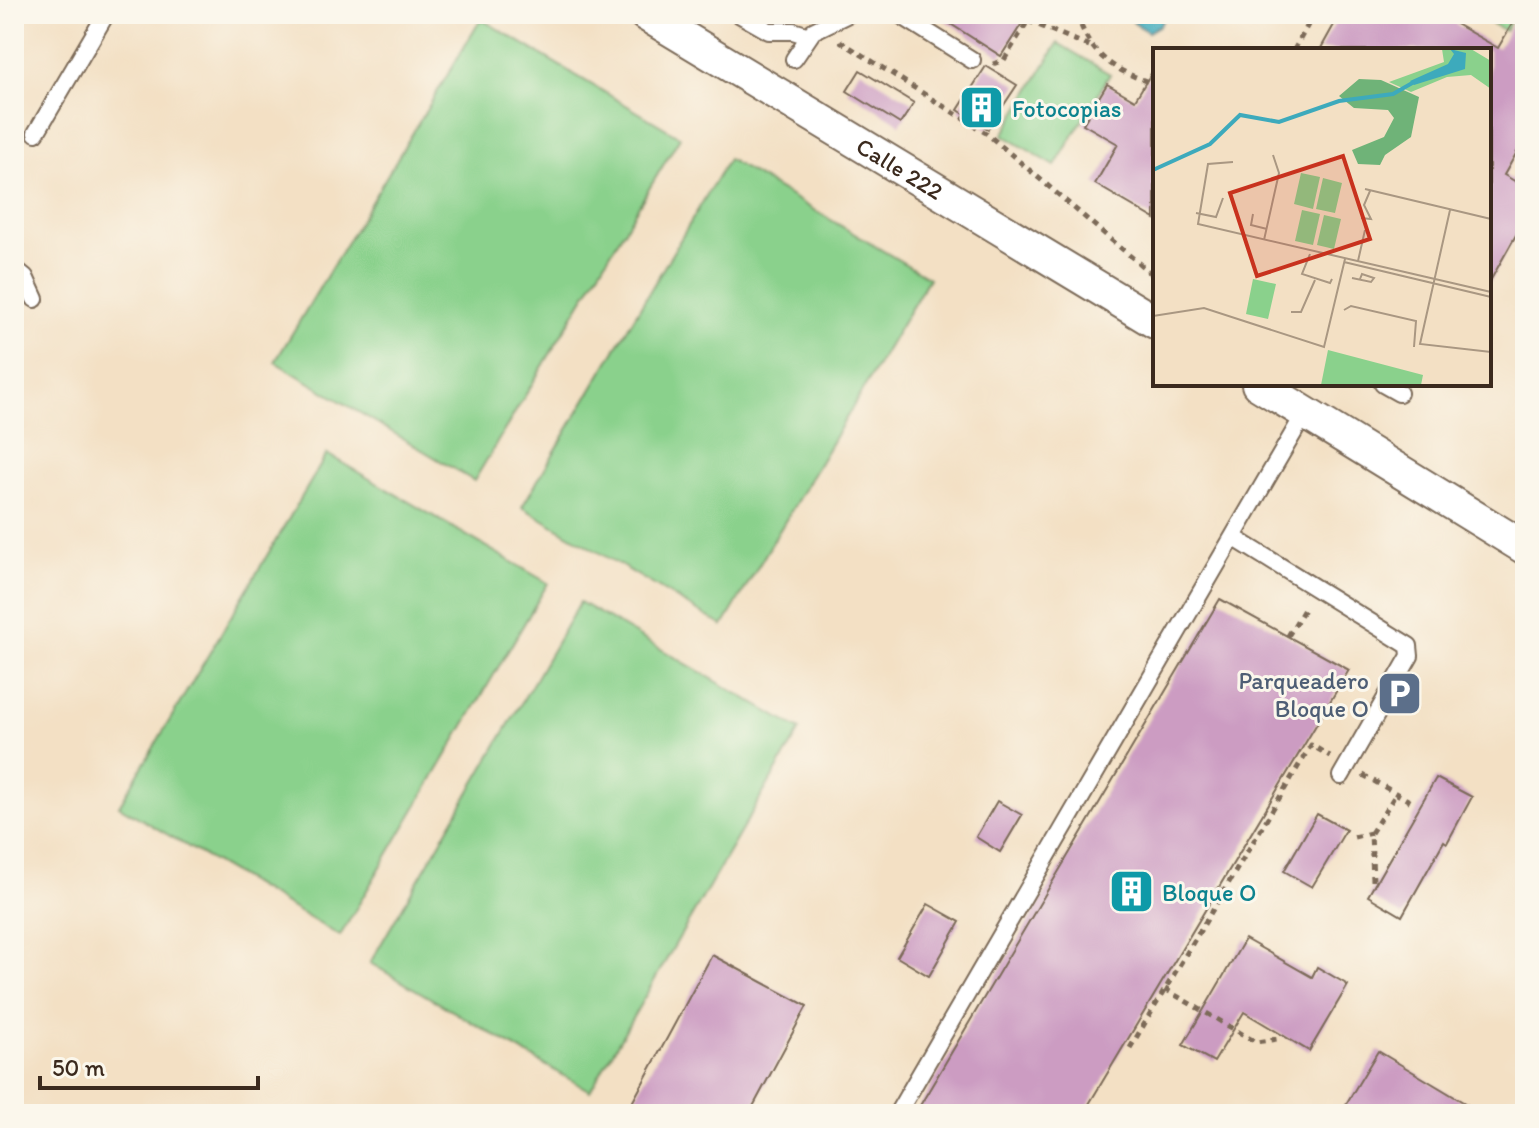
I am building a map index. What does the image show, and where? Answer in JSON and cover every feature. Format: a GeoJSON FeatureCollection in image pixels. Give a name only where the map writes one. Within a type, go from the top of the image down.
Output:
{"type":"FeatureCollection","features":[{"type":"Feature","properties":{"kind":"street","name":"Calle 222"},"geometry":{"type":"LineString","coordinates":[[645,14],[779,83],[1153,321]]}},
{"type":"Feature","properties":{"kind":"street"},"geometry":{"type":"LineString","coordinates":[[1269,387],[1305,413],[1525,548]]}},
{"type":"Feature","properties":{"kind":"lane"},"geometry":{"type":"LineString","coordinates":[[36,133],[106,14]]}},
{"type":"Feature","properties":{"kind":"lane"},"geometry":{"type":"LineString","coordinates":[[739,14],[769,31],[814,32]]}},
{"type":"Feature","properties":{"kind":"lane"},"geometry":{"type":"LineString","coordinates":[[794,59],[814,32],[848,14]]}},
{"type":"Feature","properties":{"kind":"lane"},"geometry":{"type":"LineString","coordinates":[[899,14],[972,60]]}},
{"type":"Feature","properties":{"kind":"lane"},"geometry":{"type":"LineString","coordinates":[[14,268],[25,277],[35,299]]}},
{"type":"Feature","properties":{"kind":"lane"},"geometry":{"type":"LineString","coordinates":[[1387,386],[1399,393]]}},
{"type":"Feature","properties":{"kind":"lane"},"geometry":{"type":"LineString","coordinates":[[897,1114],[1305,413]]}},
{"type":"Feature","properties":{"kind":"lane"},"geometry":{"type":"LineString","coordinates":[[1233,537],[1405,642],[1411,651],[1344,771]]}},
{"type":"Feature","properties":{"kind":"path"},"geometry":{"type":"LineString","coordinates":[[972,60],[995,64],[1002,62],[1032,14]]}},
{"type":"Feature","properties":{"kind":"path"},"geometry":{"type":"LineString","coordinates":[[1077,14],[1093,48],[1107,62],[1127,76],[1153,83]]}},
{"type":"Feature","properties":{"kind":"path"},"geometry":{"type":"LineString","coordinates":[[1295,48],[1314,14]]}},
{"type":"Feature","properties":{"kind":"path"},"geometry":{"type":"LineString","coordinates":[[1028,21],[1093,48]]}},
{"type":"Feature","properties":{"kind":"path"},"geometry":{"type":"LineString","coordinates":[[814,32],[986,133],[1153,275]]}},
{"type":"Feature","properties":{"kind":"path"},"geometry":{"type":"LineString","coordinates":[[1288,636],[1317,588]]}},
{"type":"Feature","properties":{"kind":"path"},"geometry":{"type":"LineString","coordinates":[[1130,1048],[1311,745],[1344,771],[1415,804]]}},
{"type":"Feature","properties":{"kind":"path"},"geometry":{"type":"LineString","coordinates":[[1373,881],[1371,833],[1396,794]]}},
{"type":"Feature","properties":{"kind":"path"},"geometry":{"type":"LineString","coordinates":[[1354,837],[1371,833]]}},
{"type":"Feature","properties":{"kind":"path"},"geometry":{"type":"LineString","coordinates":[[1165,989],[1256,1042],[1277,1039]]}},
{"type":"Feature","properties":{"kind":"green space"},"geometry":{"type":"Polygon","coordinates":[[[1476,14],[1515,14],[1505,31],[1476,14]]]}},
{"type":"Feature","properties":{"kind":"green space"},"geometry":{"type":"Polygon","coordinates":[[[481,19],[680,137],[474,481],[275,362],[481,19]]]}},
{"type":"Feature","properties":{"kind":"green space"},"geometry":{"type":"Polygon","coordinates":[[[1058,43],[1110,74],[1055,166],[1003,135],[1058,43]]]}},
{"type":"Feature","properties":{"kind":"green space"},"geometry":{"type":"Polygon","coordinates":[[[728,159],[929,278],[723,626],[522,507],[728,159]]]}},
{"type":"Feature","properties":{"kind":"green space"},"geometry":{"type":"Polygon","coordinates":[[[327,454],[548,583],[340,936],[119,806],[327,454]]]}},
{"type":"Feature","properties":{"kind":"green space"},"geometry":{"type":"Polygon","coordinates":[[[580,602],[800,730],[590,1091],[370,963],[580,602]]]}},
{"type":"Feature","properties":{"kind":"water"},"geometry":{"type":"Polygon","coordinates":[[[1128,14],[1166,14],[1160,25],[1148,32],[1134,23],[1128,14]]]}},
{"type":"Feature","properties":{"kind":"building"},"geometry":{"type":"Polygon","coordinates":[[[935,14],[1028,14],[1001,56],[935,14]]]}},
{"type":"Feature","properties":{"kind":"building"},"geometry":{"type":"Polygon","coordinates":[[[1340,14],[1438,14],[1498,48],[1518,14],[1525,14],[1525,138],[1504,175],[1525,187],[1525,219],[1491,279],[1491,48],[1321,48],[1340,14]]]}},
{"type":"Feature","properties":{"kind":"building"},"geometry":{"type":"Polygon","coordinates":[[[986,66],[1017,85],[988,129],[958,110],[986,66]]]}},
{"type":"Feature","properties":{"kind":"building"},"geometry":{"type":"Polygon","coordinates":[[[860,70],[914,103],[900,124],[847,91],[860,70]]]}},
{"type":"Feature","properties":{"kind":"building"},"geometry":{"type":"Polygon","coordinates":[[[1153,70],[1153,218],[1095,184],[1118,144],[1083,124],[1107,84],[1135,100],[1153,70]]]}},
{"type":"Feature","properties":{"kind":"building","name":"Bloque O"},"geometry":{"type":"Polygon","coordinates":[[[1220,599],[1349,670],[1083,1114],[915,1114],[1220,599]]]}},
{"type":"Feature","properties":{"kind":"building"},"geometry":{"type":"Polygon","coordinates":[[[1436,778],[1472,797],[1402,916],[1368,896],[1436,778]]]}},
{"type":"Feature","properties":{"kind":"building"},"geometry":{"type":"Polygon","coordinates":[[[997,801],[1022,815],[1000,852],[976,837],[997,801]]]}},
{"type":"Feature","properties":{"kind":"building"},"geometry":{"type":"Polygon","coordinates":[[[1317,814],[1346,830],[1312,887],[1284,871],[1317,814]]]}},
{"type":"Feature","properties":{"kind":"building"},"geometry":{"type":"Polygon","coordinates":[[[928,904],[960,922],[929,976],[897,957],[928,904]]]}},
{"type":"Feature","properties":{"kind":"building"},"geometry":{"type":"Polygon","coordinates":[[[1245,939],[1312,977],[1317,967],[1348,985],[1309,1051],[1244,1012],[1214,1062],[1183,1045],[1245,939]]]}},
{"type":"Feature","properties":{"kind":"building"},"geometry":{"type":"Polygon","coordinates":[[[712,955],[807,1006],[749,1114],[626,1114],[712,955]]]}},
{"type":"Feature","properties":{"kind":"building"},"geometry":{"type":"Polygon","coordinates":[[[1378,1051],[1483,1114],[1340,1114],[1378,1051]]]}},
{"type":"Feature","properties":{"kind":"place","name":"Fotocopias"},"geometry":{"type":"Point","coordinates":[981,108]}},
{"type":"Feature","properties":{"kind":"place","name":"Parqueadero Bloque O"},"geometry":{"type":"Point","coordinates":[1400,694]}},
{"type":"Feature","properties":{"kind":"place","name":"Bloque O"},"geometry":{"type":"Point","coordinates":[1131,892]}}]}
